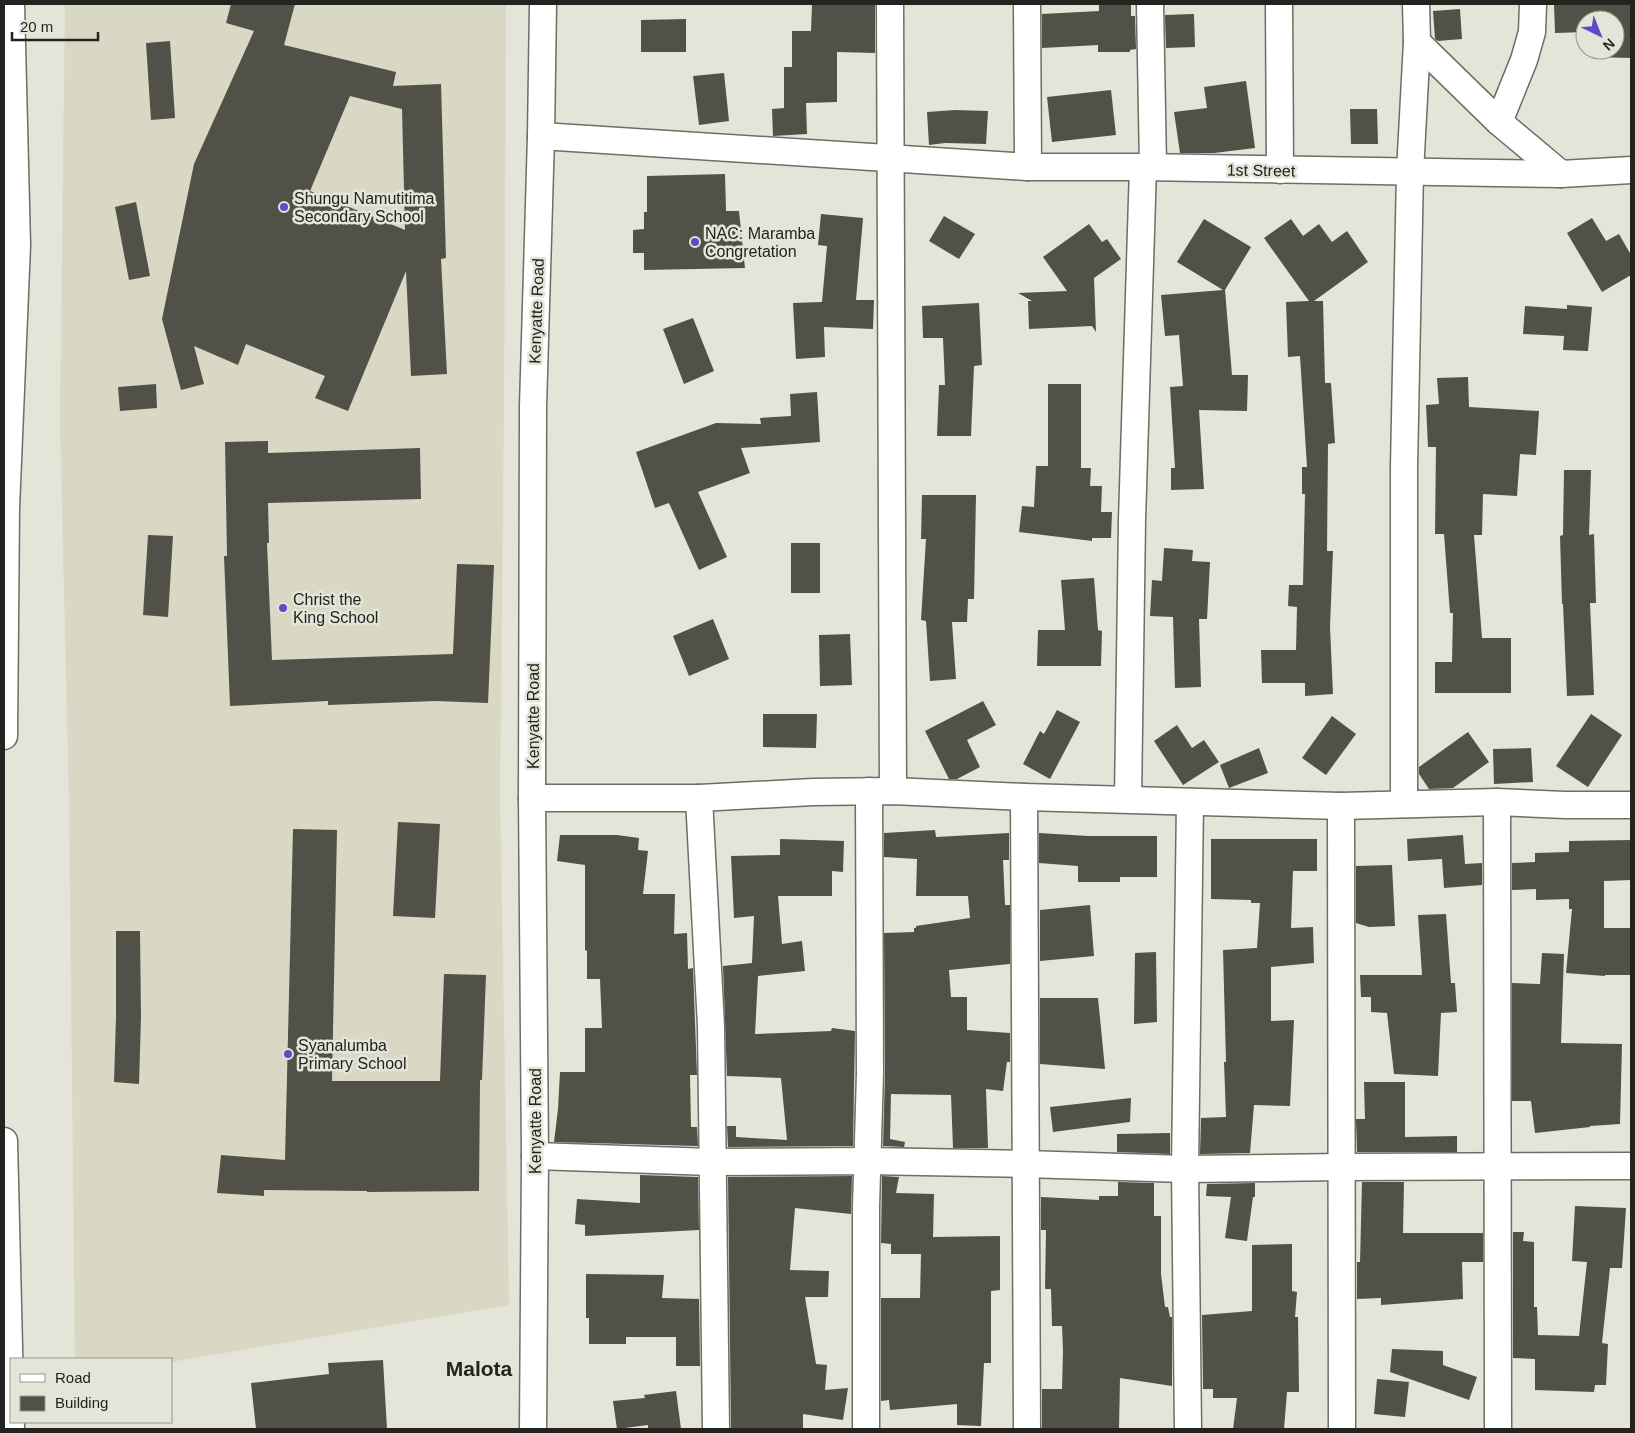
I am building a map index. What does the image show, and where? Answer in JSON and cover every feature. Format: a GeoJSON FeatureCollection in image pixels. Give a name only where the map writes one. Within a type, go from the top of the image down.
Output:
{"type":"FeatureCollection","features":[{"type":"Feature","properties":{"kind":"street"},"geometry":{"type":"LineString","coordinates":[[4,736],[11,4]]}},
{"type":"Feature","properties":{"kind":"street","name":"Kenyatte Road"},"geometry":{"type":"LineString","coordinates":[[533,1429],[535,1156],[532,798],[533,407],[543,4]]}},
{"type":"Feature","properties":{"kind":"street"},"geometry":{"type":"LineString","coordinates":[[866,1429],[867,1161],[881,791],[890,158],[890,4]]}},
{"type":"Feature","properties":{"kind":"street"},"geometry":{"type":"LineString","coordinates":[[1027,4],[1028,167]]}},
{"type":"Feature","properties":{"kind":"street"},"geometry":{"type":"LineString","coordinates":[[1128,799],[1132,520],[1148,167],[1150,4]]}},
{"type":"Feature","properties":{"kind":"street"},"geometry":{"type":"LineString","coordinates":[[1279,4],[1280,170]]}},
{"type":"Feature","properties":{"kind":"street"},"geometry":{"type":"LineString","coordinates":[[1404,804],[1404,467],[1410,172],[1417,42],[1416,4]]}},
{"type":"Feature","properties":{"kind":"street"},"geometry":{"type":"LineString","coordinates":[[1499,122],[1524,60],[1532,32],[1533,4]]}},
{"type":"Feature","properties":{"kind":"street"},"geometry":{"type":"LineString","coordinates":[[1417,42],[1499,122],[1561,174]]}},
{"type":"Feature","properties":{"kind":"street","name":"1st Street"},"geometry":{"type":"LineString","coordinates":[[541,136],[1028,167],[1148,167],[1561,174],[1631,170]]}},
{"type":"Feature","properties":{"kind":"street"},"geometry":{"type":"LineString","coordinates":[[532,798],[699,798],[813,792],[881,791],[1341,806],[1497,802],[1631,805]]}},
{"type":"Feature","properties":{"kind":"street"},"geometry":{"type":"LineString","coordinates":[[1024,797],[1027,1429]]}},
{"type":"Feature","properties":{"kind":"street"},"geometry":{"type":"LineString","coordinates":[[699,798],[711,1026],[716,1429]]}},
{"type":"Feature","properties":{"kind":"street"},"geometry":{"type":"LineString","coordinates":[[1188,1429],[1185,1169],[1190,802]]}},
{"type":"Feature","properties":{"kind":"street"},"geometry":{"type":"LineString","coordinates":[[1497,802],[1498,1429]]}},
{"type":"Feature","properties":{"kind":"street"},"geometry":{"type":"LineString","coordinates":[[1341,806],[1342,1429]]}},
{"type":"Feature","properties":{"kind":"street"},"geometry":{"type":"LineString","coordinates":[[4,1141],[5,1273],[10,1403]]}},
{"type":"Feature","properties":{"kind":"street"},"geometry":{"type":"LineString","coordinates":[[535,1156],[712,1162],[867,1161],[1185,1169],[1631,1166]]}},
{"type":"Feature","properties":{"kind":"shaded area"},"geometry":{"type":"Polygon","coordinates":[[[65,4],[506,4],[500,797],[509,1305],[172,1362],[172,1358],[75,1358],[69,803],[60,420],[65,4]]]}},
{"type":"Feature","properties":{"kind":"building"},"geometry":{"type":"Polygon","coordinates":[[[231,4],[295,4],[284,45],[396,72],[393,86],[441,84],[446,258],[441,259],[447,374],[411,376],[406,271],[348,411],[315,398],[325,376],[246,344],[238,365],[194,346],[204,384],[181,390],[162,319],[194,164],[254,31],[226,23],[231,4]],[[350,96],[310,191],[405,230],[402,109],[350,96]]]}},
{"type":"Feature","properties":{"kind":"building"},"geometry":{"type":"Polygon","coordinates":[[[812,4],[875,4],[875,53],[837,52],[837,102],[806,103],[807,134],[773,136],[772,109],[784,108],[784,67],[792,67],[792,31],[811,31],[812,4]]]}},
{"type":"Feature","properties":{"kind":"building"},"geometry":{"type":"Polygon","coordinates":[[[1099,4],[1131,4],[1131,16],[1135,16],[1136,49],[1130,50],[1130,52],[1098,52],[1098,45],[1042,48],[1042,14],[1099,11],[1099,4]]]}},
{"type":"Feature","properties":{"kind":"building"},"geometry":{"type":"Polygon","coordinates":[[[1554,4],[1631,4],[1631,58],[1625,58],[1625,10],[1575,10],[1575,32],[1555,33],[1554,4]]]}},
{"type":"Feature","properties":{"kind":"building"},"geometry":{"type":"Polygon","coordinates":[[[1460,9],[1462,39],[1438,41],[1435,39],[1433,11],[1460,9]]]}},
{"type":"Feature","properties":{"kind":"building"},"geometry":{"type":"Polygon","coordinates":[[[1194,14],[1195,47],[1166,48],[1165,15],[1194,14]]]}},
{"type":"Feature","properties":{"kind":"building"},"geometry":{"type":"Polygon","coordinates":[[[686,19],[686,52],[641,52],[641,20],[686,19]]]}},
{"type":"Feature","properties":{"kind":"building"},"geometry":{"type":"Polygon","coordinates":[[[170,41],[175,118],[151,120],[146,43],[170,41]]]}},
{"type":"Feature","properties":{"kind":"building"},"geometry":{"type":"Polygon","coordinates":[[[724,73],[729,121],[699,125],[693,76],[724,73]]]}},
{"type":"Feature","properties":{"kind":"building"},"geometry":{"type":"Polygon","coordinates":[[[1246,81],[1255,148],[1214,153],[1180,153],[1174,112],[1207,108],[1204,87],[1246,81]]]}},
{"type":"Feature","properties":{"kind":"building"},"geometry":{"type":"Polygon","coordinates":[[[1111,90],[1116,135],[1052,142],[1047,97],[1111,90]]]}},
{"type":"Feature","properties":{"kind":"building"},"geometry":{"type":"Polygon","coordinates":[[[1350,109],[1377,109],[1378,144],[1351,144],[1350,109]]]}},
{"type":"Feature","properties":{"kind":"building"},"geometry":{"type":"Polygon","coordinates":[[[955,110],[988,111],[986,144],[945,143],[929,145],[927,112],[955,110]]]}},
{"type":"Feature","properties":{"kind":"building","name":"NAC: Maramba Congretation"},"geometry":{"type":"Polygon","coordinates":[[[725,174],[726,211],[739,211],[745,268],[644,270],[644,253],[633,253],[633,230],[644,229],[644,212],[647,212],[647,176],[725,174]]]}},
{"type":"Feature","properties":{"kind":"building"},"geometry":{"type":"Polygon","coordinates":[[[136,202],[150,276],[129,280],[115,207],[136,202]]]}},
{"type":"Feature","properties":{"kind":"building"},"geometry":{"type":"Polygon","coordinates":[[[821,214],[863,218],[856,300],[874,300],[873,329],[824,327],[825,357],[796,359],[793,303],[822,302],[827,246],[818,245],[821,214]]]}},
{"type":"Feature","properties":{"kind":"building"},"geometry":{"type":"Polygon","coordinates":[[[944,216],[975,234],[959,259],[929,241],[944,216]]]}},
{"type":"Feature","properties":{"kind":"building"},"geometry":{"type":"Polygon","coordinates":[[[1592,218],[1606,241],[1619,234],[1631,255],[1631,275],[1602,292],[1567,233],[1592,218]]]}},
{"type":"Feature","properties":{"kind":"building"},"geometry":{"type":"Polygon","coordinates":[[[1204,219],[1251,247],[1225,290],[1232,375],[1248,375],[1247,411],[1199,410],[1204,489],[1171,490],[1171,468],[1175,468],[1170,387],[1183,386],[1179,335],[1165,336],[1161,295],[1223,290],[1177,262],[1204,219]]]}},
{"type":"Feature","properties":{"kind":"building"},"geometry":{"type":"Polygon","coordinates":[[[1291,219],[1303,236],[1319,224],[1332,242],[1347,231],[1368,262],[1314,301],[1323,301],[1325,383],[1331,383],[1335,443],[1328,444],[1327,551],[1333,551],[1330,627],[1333,694],[1305,696],[1305,683],[1262,683],[1261,650],[1296,650],[1297,607],[1288,606],[1289,585],[1303,585],[1305,494],[1302,494],[1302,467],[1307,467],[1300,356],[1288,357],[1286,302],[1309,301],[1264,238],[1291,219]]]}},
{"type":"Feature","properties":{"kind":"building"},"geometry":{"type":"Polygon","coordinates":[[[1089,224],[1102,242],[1107,239],[1121,259],[1094,278],[1096,332],[1092,326],[1029,329],[1028,301],[1032,301],[1018,293],[1067,291],[1043,257],[1089,224]]]}},
{"type":"Feature","properties":{"kind":"building"},"geometry":{"type":"Polygon","coordinates":[[[979,303],[982,365],[974,366],[971,436],[937,436],[939,385],[945,385],[943,338],[923,338],[922,306],[979,303]]]}},
{"type":"Feature","properties":{"kind":"building"},"geometry":{"type":"Polygon","coordinates":[[[1567,305],[1592,307],[1588,351],[1563,350],[1564,336],[1523,334],[1525,306],[1567,309],[1567,305]]]}},
{"type":"Feature","properties":{"kind":"building"},"geometry":{"type":"Polygon","coordinates":[[[693,318],[714,371],[684,384],[663,329],[693,318]]]}},
{"type":"Feature","properties":{"kind":"building"},"geometry":{"type":"Polygon","coordinates":[[[1468,377],[1469,407],[1539,411],[1536,455],[1520,454],[1517,496],[1483,494],[1482,535],[1474,535],[1482,638],[1511,638],[1511,693],[1435,693],[1435,662],[1452,662],[1453,613],[1450,613],[1444,534],[1435,534],[1436,447],[1428,447],[1426,405],[1439,404],[1437,378],[1468,377]]]}},
{"type":"Feature","properties":{"kind":"building"},"geometry":{"type":"Polygon","coordinates":[[[156,384],[157,408],[120,411],[118,387],[156,384]]]}},
{"type":"Feature","properties":{"kind":"building"},"geometry":{"type":"Polygon","coordinates":[[[1048,384],[1081,384],[1081,468],[1091,468],[1090,486],[1102,486],[1101,512],[1112,512],[1111,538],[1092,538],[1092,541],[1019,532],[1022,506],[1034,507],[1036,466],[1048,466],[1048,384]]]}},
{"type":"Feature","properties":{"kind":"building"},"geometry":{"type":"Polygon","coordinates":[[[817,392],[820,442],[741,448],[750,473],[698,492],[727,557],[699,570],[669,503],[655,508],[636,452],[716,423],[761,424],[760,418],[791,416],[790,394],[817,392]]]}},
{"type":"Feature","properties":{"kind":"building"},"geometry":{"type":"Polygon","coordinates":[[[268,441],[268,453],[420,448],[421,499],[268,503],[269,543],[267,543],[272,660],[453,654],[457,564],[494,565],[488,703],[436,701],[328,705],[328,701],[230,706],[224,556],[227,556],[225,442],[268,441]]]}},
{"type":"Feature","properties":{"kind":"building"},"geometry":{"type":"Polygon","coordinates":[[[1564,470],[1591,470],[1589,535],[1594,534],[1596,603],[1590,603],[1594,695],[1567,696],[1560,536],[1563,535],[1564,470]]]}},
{"type":"Feature","properties":{"kind":"building"},"geometry":{"type":"Polygon","coordinates":[[[922,495],[976,495],[974,599],[968,599],[967,622],[952,622],[956,679],[930,681],[926,621],[921,620],[926,539],[921,539],[922,495]]]}},
{"type":"Feature","properties":{"kind":"building"},"geometry":{"type":"Polygon","coordinates":[[[148,535],[173,536],[168,617],[143,615],[148,535]]]}},
{"type":"Feature","properties":{"kind":"building"},"geometry":{"type":"Polygon","coordinates":[[[791,543],[820,543],[820,593],[791,593],[791,543]]]}},
{"type":"Feature","properties":{"kind":"building"},"geometry":{"type":"Polygon","coordinates":[[[1164,548],[1193,550],[1192,561],[1210,562],[1207,619],[1199,619],[1201,687],[1175,688],[1173,617],[1150,616],[1152,580],[1162,581],[1164,548]]]}},
{"type":"Feature","properties":{"kind":"building"},"geometry":{"type":"Polygon","coordinates":[[[1094,578],[1098,630],[1102,631],[1101,666],[1037,666],[1038,630],[1065,630],[1061,580],[1094,578]]]}},
{"type":"Feature","properties":{"kind":"building"},"geometry":{"type":"Polygon","coordinates":[[[713,619],[729,659],[689,676],[673,636],[713,619]]]}},
{"type":"Feature","properties":{"kind":"building"},"geometry":{"type":"Polygon","coordinates":[[[850,634],[852,685],[820,686],[819,635],[850,634]]]}},
{"type":"Feature","properties":{"kind":"building"},"geometry":{"type":"Polygon","coordinates":[[[983,701],[996,725],[967,740],[980,767],[957,779],[949,779],[925,731],[983,701]]]}},
{"type":"Feature","properties":{"kind":"building"},"geometry":{"type":"Polygon","coordinates":[[[1057,710],[1080,722],[1050,779],[1023,764],[1040,731],[1044,734],[1057,710]]]}},
{"type":"Feature","properties":{"kind":"building"},"geometry":{"type":"Polygon","coordinates":[[[763,714],[817,714],[816,748],[763,747],[763,714]]]}},
{"type":"Feature","properties":{"kind":"building"},"geometry":{"type":"Polygon","coordinates":[[[1591,714],[1622,735],[1588,787],[1556,766],[1591,714]]]}},
{"type":"Feature","properties":{"kind":"building"},"geometry":{"type":"Polygon","coordinates":[[[1332,716],[1356,734],[1326,775],[1302,758],[1332,716]]]}},
{"type":"Feature","properties":{"kind":"building"},"geometry":{"type":"Polygon","coordinates":[[[1177,725],[1192,748],[1204,740],[1219,762],[1183,785],[1154,741],[1177,725]]]}},
{"type":"Feature","properties":{"kind":"building"},"geometry":{"type":"Polygon","coordinates":[[[1468,732],[1489,762],[1453,788],[1429,789],[1419,774],[1419,767],[1468,732]]]}},
{"type":"Feature","properties":{"kind":"building"},"geometry":{"type":"Polygon","coordinates":[[[1259,748],[1268,773],[1229,788],[1220,765],[1259,748]]]}},
{"type":"Feature","properties":{"kind":"building"},"geometry":{"type":"Polygon","coordinates":[[[1531,748],[1533,782],[1494,784],[1493,749],[1531,748]]]}},
{"type":"Feature","properties":{"kind":"building"},"geometry":{"type":"Polygon","coordinates":[[[398,822],[440,824],[435,918],[393,916],[398,822]]]}},
{"type":"Feature","properties":{"kind":"building"},"geometry":{"type":"Polygon","coordinates":[[[293,829],[337,830],[332,1081],[440,1081],[444,974],[486,975],[482,1080],[480,1080],[479,1191],[367,1192],[264,1190],[264,1196],[217,1193],[221,1155],[285,1160],[293,829]]]}},
{"type":"Feature","properties":{"kind":"building"},"geometry":{"type":"Polygon","coordinates":[[[935,830],[936,837],[1009,833],[1009,860],[1003,860],[1005,905],[1010,905],[1010,964],[949,970],[951,997],[967,997],[967,1030],[1010,1033],[1010,1062],[1007,1062],[1003,1091],[986,1089],[988,1148],[953,1148],[951,1095],[891,1094],[890,1139],[905,1142],[904,1147],[883,1146],[885,1073],[884,933],[914,932],[916,926],[970,918],[968,896],[916,896],[917,859],[884,857],[884,833],[935,830]]]}},
{"type":"Feature","properties":{"kind":"building"},"geometry":{"type":"Polygon","coordinates":[[[1039,833],[1088,836],[1157,836],[1157,877],[1120,877],[1120,882],[1078,882],[1078,866],[1039,863],[1039,833]]]}},
{"type":"Feature","properties":{"kind":"building"},"geometry":{"type":"Polygon","coordinates":[[[560,835],[617,835],[639,838],[638,850],[648,851],[643,894],[675,894],[674,934],[687,933],[688,969],[693,968],[697,1075],[690,1075],[691,1127],[697,1127],[698,1146],[554,1142],[560,1072],[585,1072],[585,1028],[602,1028],[600,979],[587,979],[585,865],[557,861],[560,835]]]}},
{"type":"Feature","properties":{"kind":"building"},"geometry":{"type":"Polygon","coordinates":[[[1463,835],[1465,864],[1482,863],[1482,885],[1444,888],[1442,859],[1408,861],[1407,839],[1463,835]]]}},
{"type":"Feature","properties":{"kind":"building"},"geometry":{"type":"Polygon","coordinates":[[[780,839],[844,841],[843,872],[832,871],[832,896],[778,896],[782,944],[802,941],[805,971],[758,976],[755,1034],[831,1031],[832,1028],[855,1031],[853,1146],[728,1147],[727,1126],[736,1126],[736,1137],[787,1140],[781,1078],[727,1076],[723,966],[752,963],[754,916],[734,918],[731,856],[780,855],[780,839]]]}},
{"type":"Feature","properties":{"kind":"building"},"geometry":{"type":"Polygon","coordinates":[[[1211,839],[1317,839],[1317,871],[1293,871],[1291,928],[1313,927],[1314,963],[1271,967],[1271,1021],[1294,1020],[1290,1106],[1254,1105],[1250,1153],[1200,1154],[1201,1118],[1226,1117],[1223,950],[1257,948],[1260,903],[1251,903],[1251,900],[1211,899],[1211,839]]]}},
{"type":"Feature","properties":{"kind":"building"},"geometry":{"type":"Polygon","coordinates":[[[1631,840],[1631,880],[1604,881],[1604,928],[1631,928],[1631,975],[1605,976],[1566,973],[1572,909],[1569,909],[1569,899],[1536,900],[1536,889],[1512,890],[1512,863],[1535,862],[1535,853],[1569,852],[1569,841],[1631,840]]]}},
{"type":"Feature","properties":{"kind":"building"},"geometry":{"type":"Polygon","coordinates":[[[1392,865],[1395,926],[1369,927],[1356,923],[1356,866],[1392,865]]]}},
{"type":"Feature","properties":{"kind":"building"},"geometry":{"type":"Polygon","coordinates":[[[1090,905],[1094,956],[1040,961],[1040,910],[1090,905]]]}},
{"type":"Feature","properties":{"kind":"building"},"geometry":{"type":"Polygon","coordinates":[[[1446,914],[1451,983],[1455,983],[1457,1012],[1441,1013],[1438,1076],[1394,1074],[1387,1013],[1371,1012],[1371,997],[1361,997],[1360,975],[1422,975],[1418,915],[1446,914]]]}},
{"type":"Feature","properties":{"kind":"building"},"geometry":{"type":"Polygon","coordinates":[[[116,931],[140,931],[141,1017],[139,1084],[114,1082],[116,931]]]}},
{"type":"Feature","properties":{"kind":"building"},"geometry":{"type":"Polygon","coordinates":[[[1156,952],[1157,1022],[1134,1024],[1135,953],[1156,952]]]}},
{"type":"Feature","properties":{"kind":"building"},"geometry":{"type":"Polygon","coordinates":[[[1542,953],[1564,954],[1561,1043],[1622,1044],[1620,1124],[1535,1133],[1531,1101],[1512,1101],[1512,983],[1540,984],[1542,953]]]}},
{"type":"Feature","properties":{"kind":"building"},"geometry":{"type":"Polygon","coordinates":[[[1040,998],[1098,998],[1105,1069],[1040,1064],[1040,998]]]}},
{"type":"Feature","properties":{"kind":"building"},"geometry":{"type":"Polygon","coordinates":[[[1364,1082],[1405,1082],[1405,1137],[1457,1136],[1457,1152],[1357,1152],[1356,1119],[1365,1119],[1364,1082]]]}},
{"type":"Feature","properties":{"kind":"building"},"geometry":{"type":"Polygon","coordinates":[[[1131,1098],[1130,1122],[1053,1132],[1050,1107],[1131,1098]]]}},
{"type":"Feature","properties":{"kind":"building"},"geometry":{"type":"Polygon","coordinates":[[[1170,1133],[1170,1154],[1117,1152],[1117,1134],[1170,1133]]]}},
{"type":"Feature","properties":{"kind":"building"},"geometry":{"type":"Polygon","coordinates":[[[640,1175],[698,1177],[699,1230],[585,1236],[585,1225],[575,1224],[577,1199],[640,1203],[640,1175]]]}},
{"type":"Feature","properties":{"kind":"building"},"geometry":{"type":"Polygon","coordinates":[[[852,1176],[851,1214],[795,1208],[790,1270],[829,1271],[828,1297],[805,1297],[816,1364],[827,1365],[825,1390],[848,1388],[843,1420],[803,1414],[803,1429],[731,1429],[728,1177],[852,1176]]]}},
{"type":"Feature","properties":{"kind":"building"},"geometry":{"type":"Polygon","coordinates":[[[882,1176],[899,1177],[896,1193],[934,1194],[933,1237],[1000,1236],[1000,1290],[991,1291],[991,1363],[984,1363],[981,1426],[957,1425],[957,1404],[890,1410],[889,1400],[881,1401],[881,1298],[920,1298],[921,1254],[891,1254],[891,1244],[881,1243],[882,1176]]]}},
{"type":"Feature","properties":{"kind":"building"},"geometry":{"type":"Polygon","coordinates":[[[1118,1182],[1154,1183],[1154,1216],[1161,1216],[1161,1274],[1165,1307],[1168,1307],[1170,1317],[1172,1317],[1172,1386],[1120,1378],[1119,1429],[1042,1429],[1042,1389],[1062,1389],[1063,1351],[1062,1326],[1052,1326],[1051,1289],[1045,1289],[1046,1230],[1041,1230],[1041,1197],[1099,1200],[1099,1196],[1118,1196],[1118,1182]]]}},
{"type":"Feature","properties":{"kind":"building"},"geometry":{"type":"Polygon","coordinates":[[[1362,1182],[1404,1182],[1403,1233],[1483,1233],[1483,1262],[1462,1262],[1463,1299],[1381,1305],[1381,1298],[1357,1299],[1357,1262],[1360,1262],[1362,1182]]]}},
{"type":"Feature","properties":{"kind":"building"},"geometry":{"type":"Polygon","coordinates":[[[1255,1183],[1255,1197],[1253,1197],[1247,1241],[1225,1238],[1231,1197],[1206,1196],[1207,1184],[1255,1183]]]}},
{"type":"Feature","properties":{"kind":"building"},"geometry":{"type":"Polygon","coordinates":[[[1575,1206],[1626,1208],[1622,1268],[1610,1268],[1602,1343],[1608,1344],[1606,1385],[1595,1385],[1594,1392],[1535,1390],[1535,1359],[1513,1358],[1513,1232],[1524,1232],[1523,1241],[1534,1242],[1534,1307],[1537,1307],[1538,1335],[1579,1336],[1587,1262],[1572,1261],[1575,1206]]]}},
{"type":"Feature","properties":{"kind":"building"},"geometry":{"type":"Polygon","coordinates":[[[1292,1244],[1292,1291],[1297,1292],[1295,1317],[1298,1317],[1299,1392],[1287,1392],[1284,1429],[1233,1429],[1237,1398],[1213,1398],[1213,1389],[1203,1389],[1202,1315],[1252,1311],[1252,1245],[1292,1244]]]}},
{"type":"Feature","properties":{"kind":"building"},"geometry":{"type":"Polygon","coordinates":[[[586,1274],[664,1275],[662,1298],[699,1299],[700,1366],[676,1366],[676,1337],[626,1337],[626,1344],[589,1344],[589,1318],[586,1318],[586,1274]]]}},
{"type":"Feature","properties":{"kind":"building"},"geometry":{"type":"Polygon","coordinates":[[[1392,1349],[1443,1351],[1443,1365],[1477,1377],[1469,1400],[1390,1372],[1392,1349]]]}},
{"type":"Feature","properties":{"kind":"building"},"geometry":{"type":"Polygon","coordinates":[[[383,1360],[387,1429],[256,1429],[251,1383],[329,1374],[328,1363],[383,1360]]]}},
{"type":"Feature","properties":{"kind":"building"},"geometry":{"type":"Polygon","coordinates":[[[1377,1379],[1409,1382],[1405,1417],[1374,1414],[1377,1379]]]}},
{"type":"Feature","properties":{"kind":"building"},"geometry":{"type":"Polygon","coordinates":[[[676,1391],[681,1429],[648,1429],[648,1425],[617,1429],[613,1401],[645,1398],[644,1395],[676,1391]]]}},
{"type":"Feature","properties":{"kind":"place","name":"Shungu Namutitima Secondary School"},"geometry":{"type":"Point","coordinates":[284,207]}},
{"type":"Feature","properties":{"kind":"place","name":"NAC: Maramba Congretation"},"geometry":{"type":"Point","coordinates":[695,242]}},
{"type":"Feature","properties":{"kind":"place","name":"Christ the King School"},"geometry":{"type":"Point","coordinates":[283,608]}},
{"type":"Feature","properties":{"kind":"place","name":"Syanalumba Primary School"},"geometry":{"type":"Point","coordinates":[288,1054]}},
{"type":"Feature","properties":{"kind":"district","name":"Malota"},"geometry":{"type":"Point","coordinates":[479,1369]}}]}
